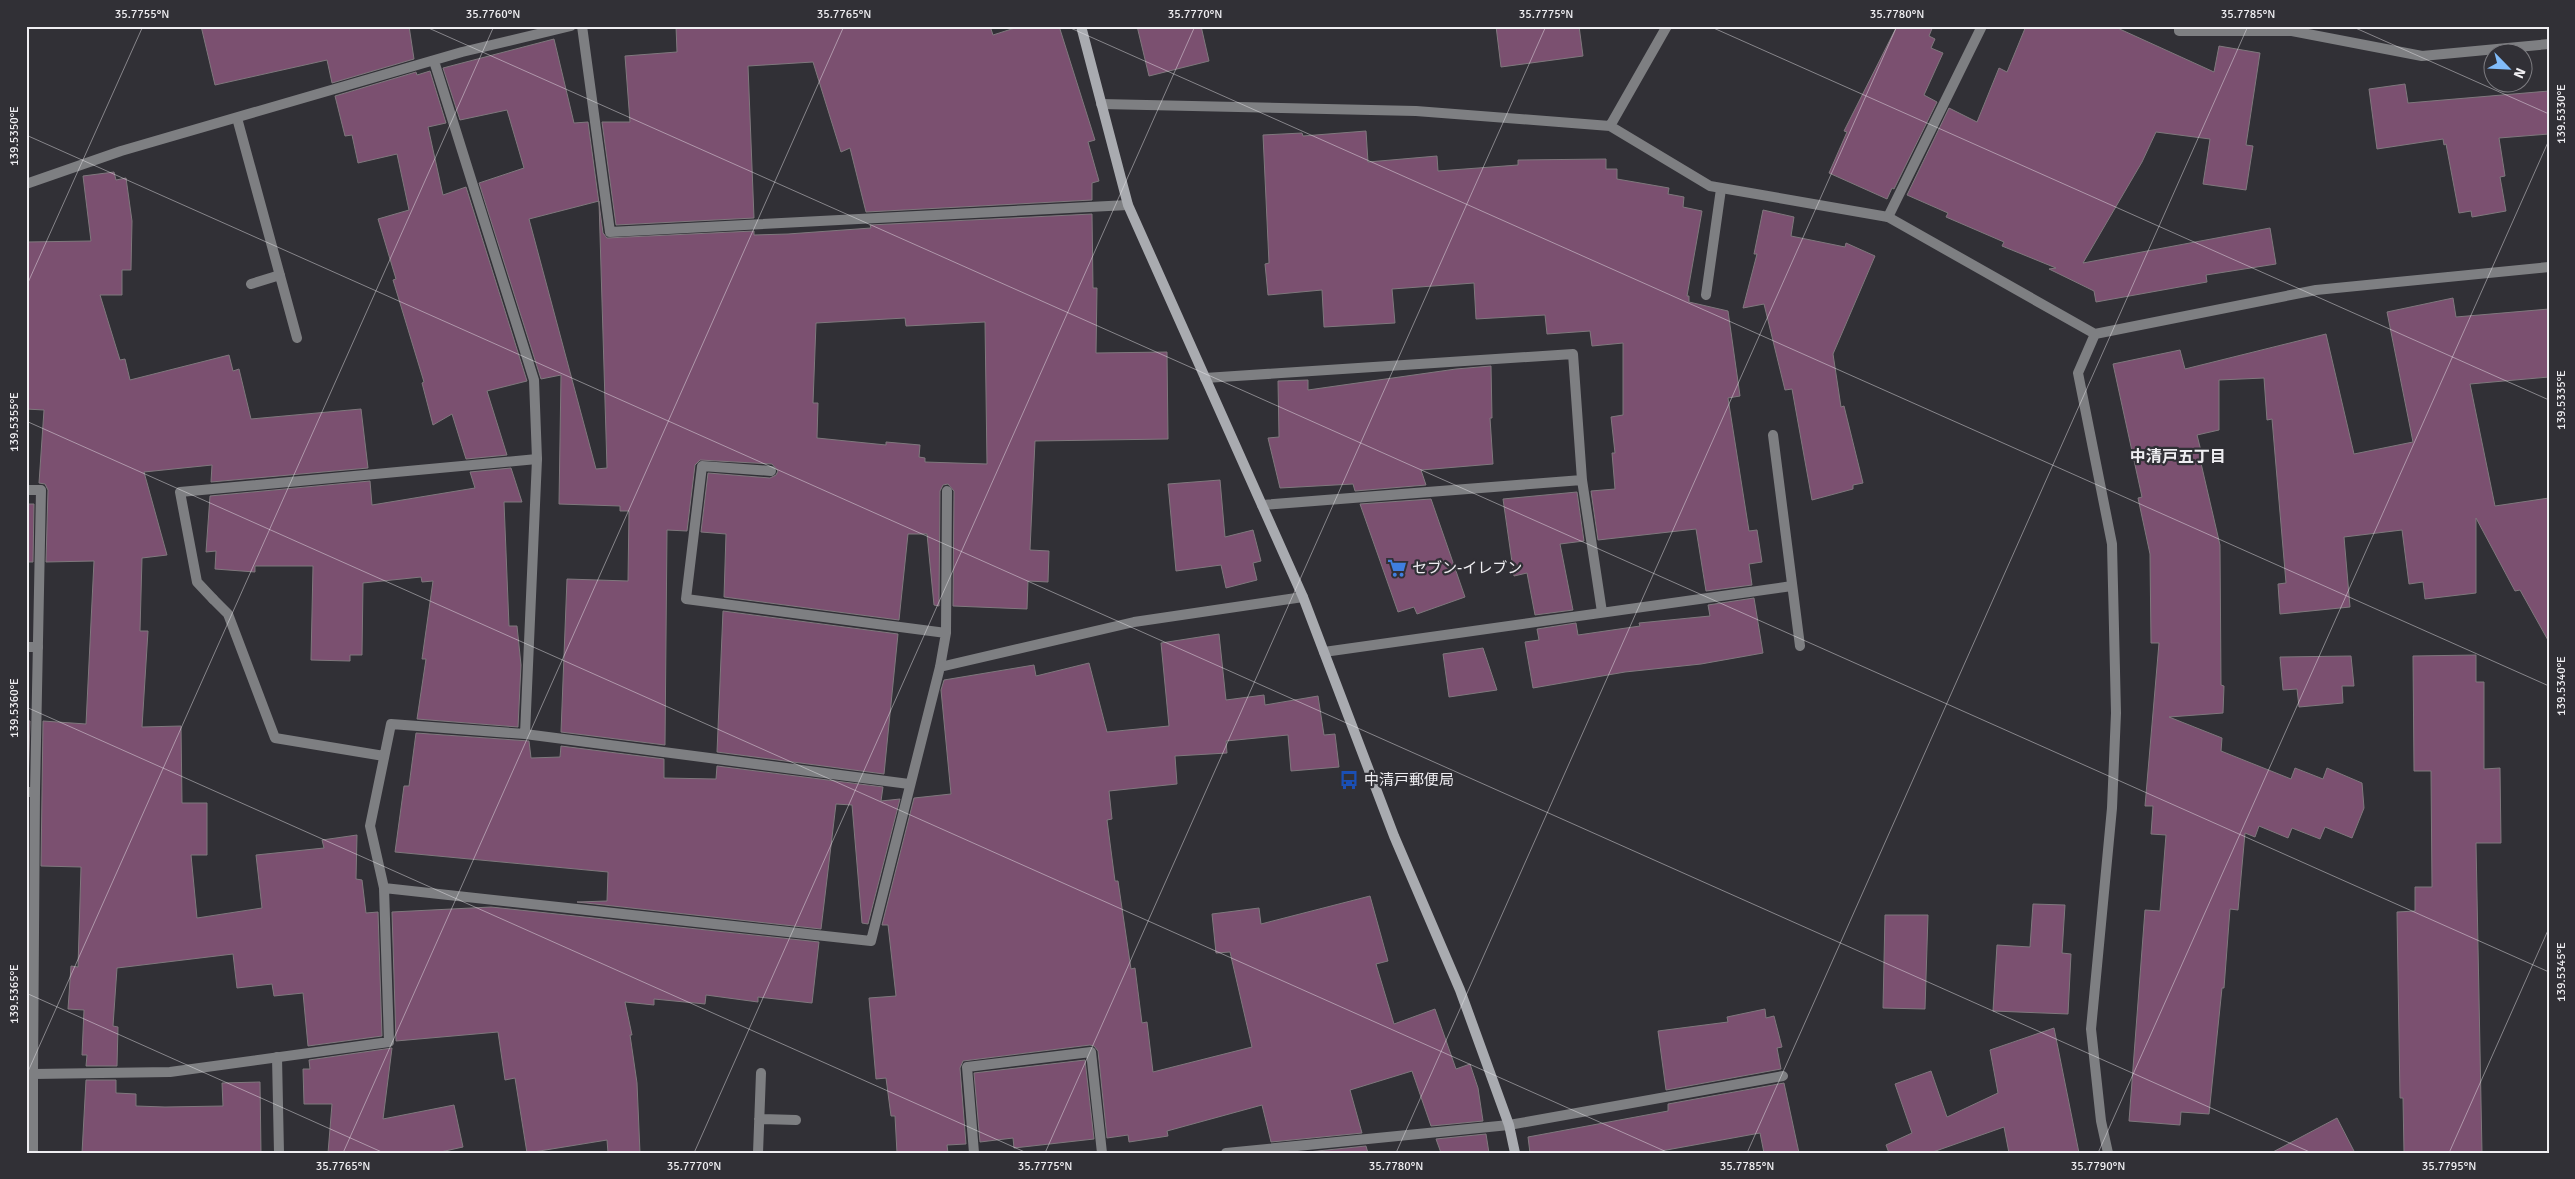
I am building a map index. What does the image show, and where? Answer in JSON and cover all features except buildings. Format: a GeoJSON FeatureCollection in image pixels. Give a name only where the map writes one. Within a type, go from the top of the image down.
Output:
{"type":"FeatureCollection","features":[{"type":"Feature","properties":{"kind":"street"},"geometry":{"type":"LineString","coordinates":[[26,184],[121,151],[434,62],[462,52],[571,26]]}},
{"type":"Feature","properties":{"kind":"street"},"geometry":{"type":"LineString","coordinates":[[582,26],[610,232],[1128,205]]}},
{"type":"Feature","properties":{"kind":"street"},"geometry":{"type":"LineString","coordinates":[[1080,26],[1128,205],[1303,598],[1394,836],[1460,990],[1509,1125],[1515,1153]]}},
{"type":"Feature","properties":{"kind":"street"},"geometry":{"type":"LineString","coordinates":[[1610,126],[1667,26]]}},
{"type":"Feature","properties":{"kind":"street"},"geometry":{"type":"LineString","coordinates":[[1888,217],[1982,26]]}},
{"type":"Feature","properties":{"kind":"street"},"geometry":{"type":"LineString","coordinates":[[2178,26],[2179,31],[2292,31],[2422,56],[2549,44]]}},
{"type":"Feature","properties":{"kind":"street"},"geometry":{"type":"LineString","coordinates":[[434,62],[534,380],[537,459],[525,734]]}},
{"type":"Feature","properties":{"kind":"street"},"geometry":{"type":"LineString","coordinates":[[1101,104],[1416,111],[1610,126],[1710,186],[1888,217],[2095,334],[2316,290],[2549,267]]}},
{"type":"Feature","properties":{"kind":"street"},"geometry":{"type":"LineString","coordinates":[[237,118],[297,338]]}},
{"type":"Feature","properties":{"kind":"street"},"geometry":{"type":"LineString","coordinates":[[1706,295],[1721,189]]}},
{"type":"Feature","properties":{"kind":"street"},"geometry":{"type":"LineString","coordinates":[[251,284],[280,275]]}},
{"type":"Feature","properties":{"kind":"street"},"geometry":{"type":"LineString","coordinates":[[2095,334],[2078,373],[2112,544],[2116,713],[2114,780],[2091,1029],[2094,1075],[2108,1153]]}},
{"type":"Feature","properties":{"kind":"street"},"geometry":{"type":"LineString","coordinates":[[1205,378],[1573,354],[1582,480],[1602,612]]}},
{"type":"Feature","properties":{"kind":"street"},"geometry":{"type":"LineString","coordinates":[[1773,435],[1800,646]]}},
{"type":"Feature","properties":{"kind":"street"},"geometry":{"type":"LineString","coordinates":[[384,756],[275,738],[228,614],[197,582],[180,492],[537,459]]}},
{"type":"Feature","properties":{"kind":"street"},"geometry":{"type":"LineString","coordinates":[[771,471],[702,466],[686,599],[946,633]]}},
{"type":"Feature","properties":{"kind":"street"},"geometry":{"type":"LineString","coordinates":[[1262,505],[1582,480]]}},
{"type":"Feature","properties":{"kind":"street"},"geometry":{"type":"LineString","coordinates":[[26,490],[41,490],[38,647],[30,792],[30,1074],[33,1153]]}},
{"type":"Feature","properties":{"kind":"street"},"geometry":{"type":"LineString","coordinates":[[384,888],[871,942],[909,784],[940,667],[946,633],[947,491]]}},
{"type":"Feature","properties":{"kind":"street"},"geometry":{"type":"LineString","coordinates":[[1324,652],[1792,586]]}},
{"type":"Feature","properties":{"kind":"street"},"geometry":{"type":"LineString","coordinates":[[940,667],[1134,622],[1303,598]]}},
{"type":"Feature","properties":{"kind":"street"},"geometry":{"type":"LineString","coordinates":[[26,646],[38,647]]}},
{"type":"Feature","properties":{"kind":"street"},"geometry":{"type":"LineString","coordinates":[[30,1074],[170,1072],[389,1042],[384,888],[370,826],[391,724],[525,734],[909,784]]}},
{"type":"Feature","properties":{"kind":"street"},"geometry":{"type":"LineString","coordinates":[[974,1153],[967,1067],[1090,1052],[1102,1153]]}},
{"type":"Feature","properties":{"kind":"street"},"geometry":{"type":"LineString","coordinates":[[277,1057],[278,1153]]}},
{"type":"Feature","properties":{"kind":"street"},"geometry":{"type":"LineString","coordinates":[[758,1153],[761,1073]]}},
{"type":"Feature","properties":{"kind":"street"},"geometry":{"type":"LineString","coordinates":[[1226,1153],[1509,1125],[1783,1076]]}},
{"type":"Feature","properties":{"kind":"street"},"geometry":{"type":"LineString","coordinates":[[759,1120],[796,1120]]}},
{"type":"Feature","properties":{"kind":"place","name":"セブン-イレブン"},"geometry":{"type":"Point","coordinates":[1397,568]}},
{"type":"Feature","properties":{"kind":"place","name":"中清戸郵便局"},"geometry":{"type":"Point","coordinates":[1349,780]}},
{"type":"Feature","properties":{"kind":"district","name":"中清戸五丁目"},"geometry":{"type":"Point","coordinates":[2178,456]}}]}
